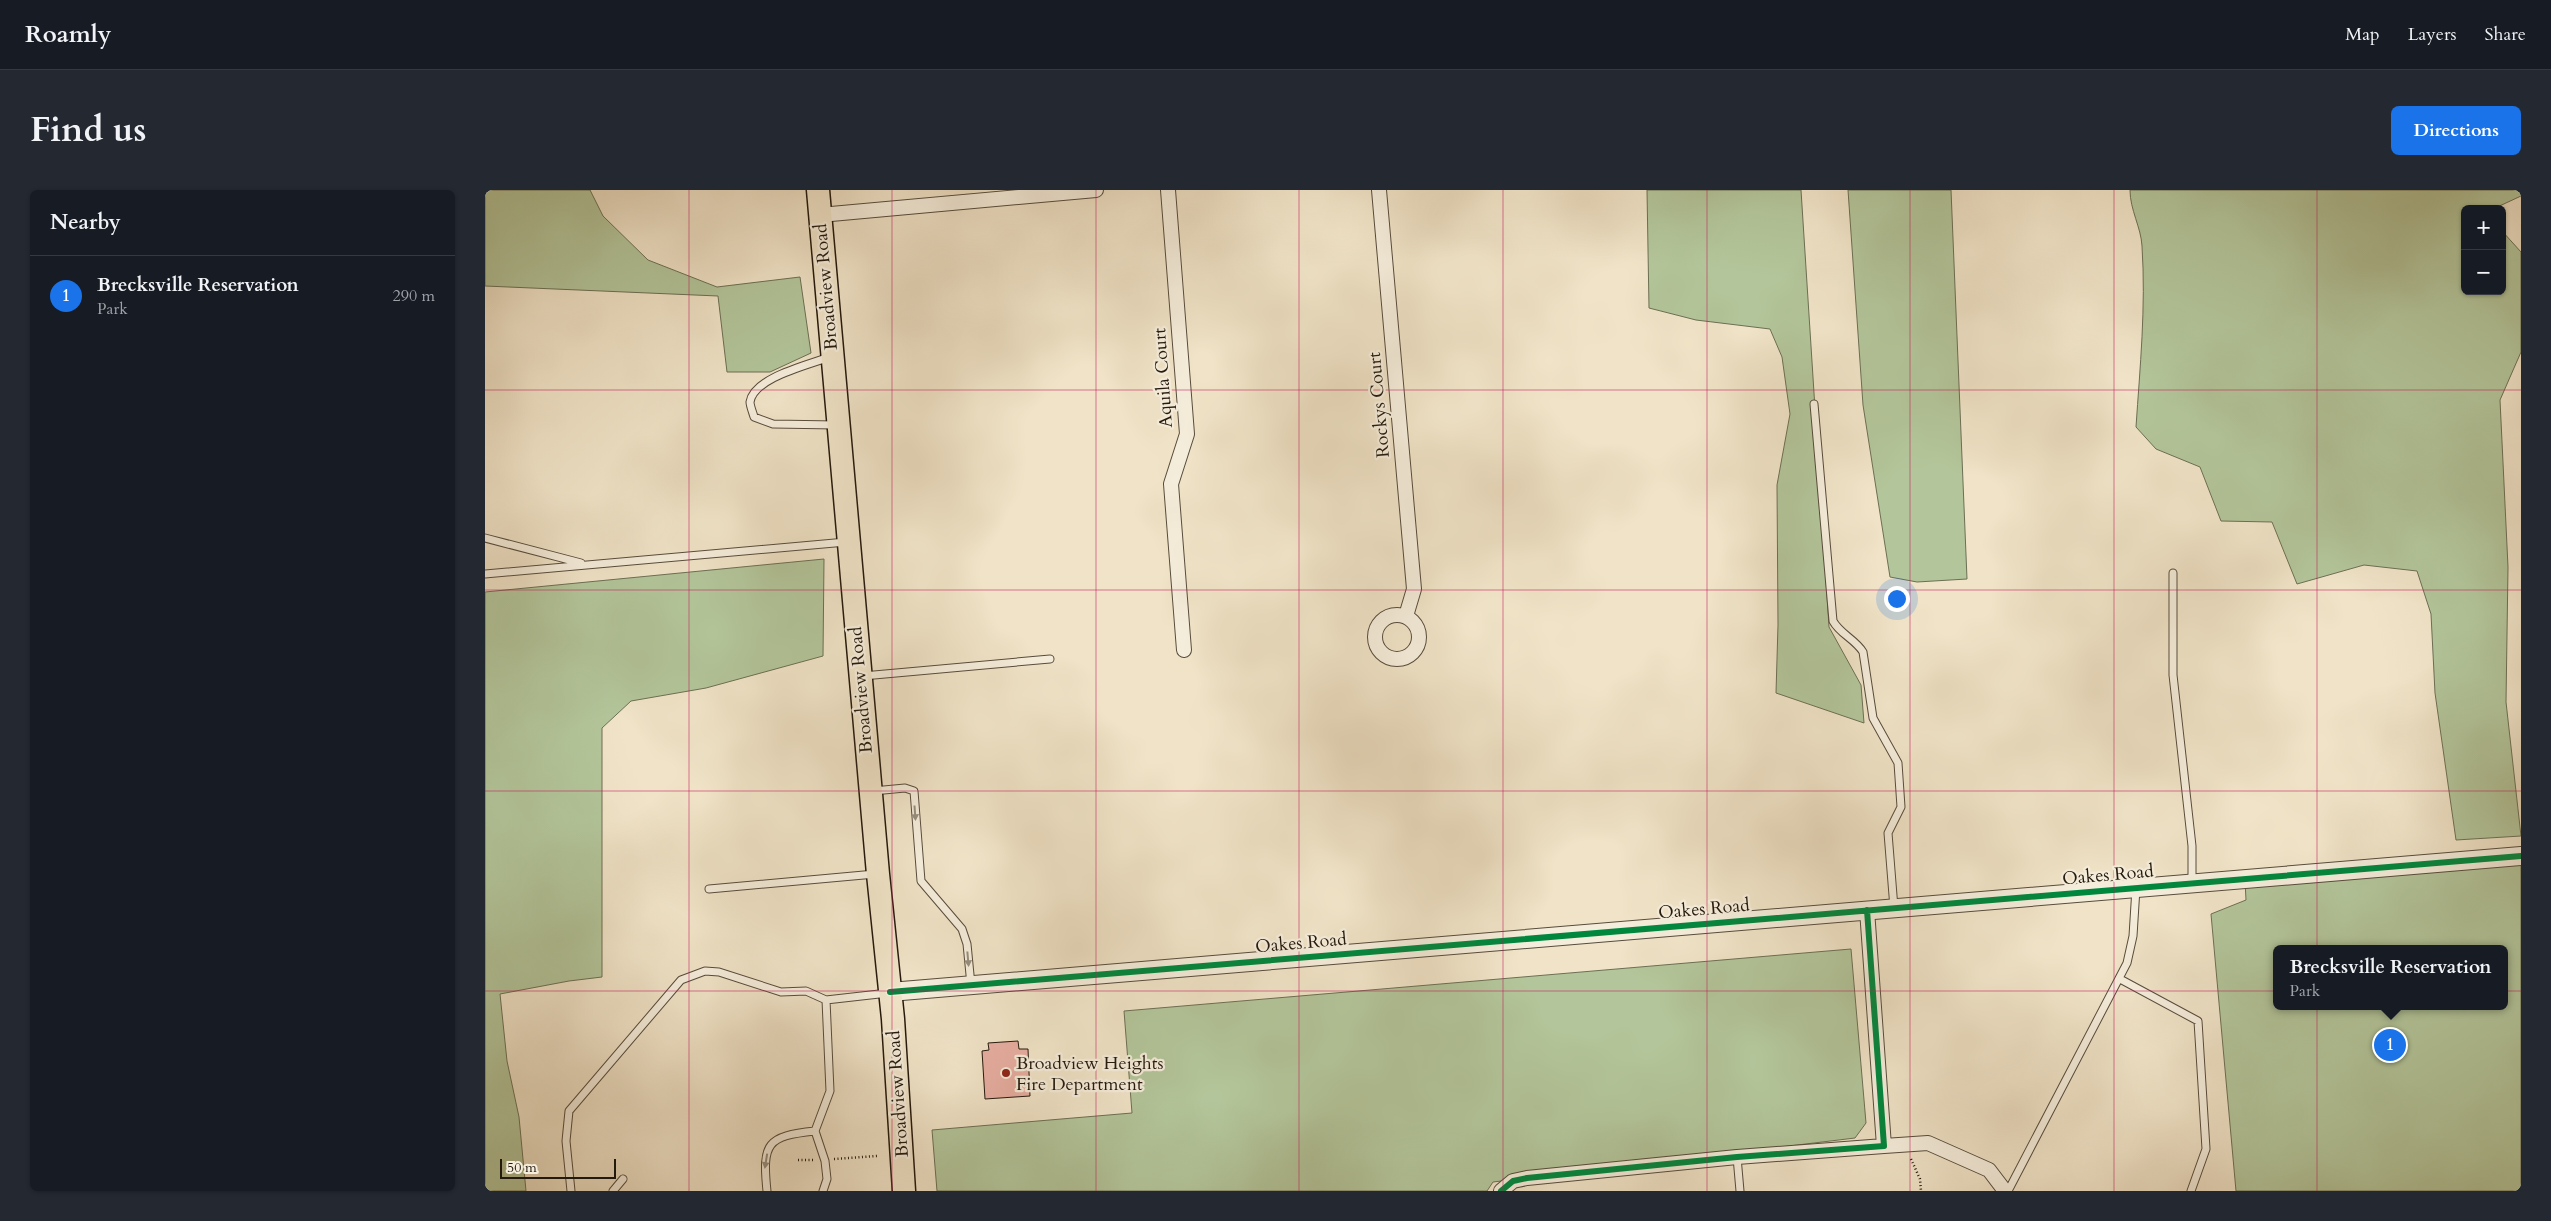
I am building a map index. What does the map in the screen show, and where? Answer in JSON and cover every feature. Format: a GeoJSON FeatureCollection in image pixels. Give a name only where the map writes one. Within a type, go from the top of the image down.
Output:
{"type":"FeatureCollection","features":[{"type":"Feature","properties":{"kind":"main road","name":"Broadview Road"},"geometry":{"type":"LineString","coordinates":[[818,190],[877,874],[890,992],[904,1191]]}},
{"type":"Feature","properties":{"kind":"street"},"geometry":{"type":"LineString","coordinates":[[820,215],[1096,190]]}},
{"type":"Feature","properties":{"kind":"street","name":"Aquila Court"},"geometry":{"type":"LineString","coordinates":[[1168,190],[1187,434],[1171,484],[1184,650]]}},
{"type":"Feature","properties":{"kind":"street","name":"Rockys Court"},"geometry":{"type":"LineString","coordinates":[[1379,190],[1414,589],[1405,616]]}},
{"type":"Feature","properties":{"kind":"street","name":"Oakes Road"},"geometry":{"type":"LineString","coordinates":[[890,992],[2521,856]]}},
{"type":"Feature","properties":{"kind":"street"},"geometry":{"type":"LineString","coordinates":[[1867,910],[1884,1146]]}},
{"type":"Feature","properties":{"kind":"street"},"geometry":{"type":"LineString","coordinates":[[1501,1191],[1513,1181],[1527,1178],[1737,1157],[1928,1143],[1989,1170],[2006,1191]]}},
{"type":"Feature","properties":{"kind":"lane"},"geometry":{"type":"LineString","coordinates":[[832,356],[783,373],[758,386],[750,402],[753,417],[773,424],[839,424]]}},
{"type":"Feature","properties":{"kind":"lane"},"geometry":{"type":"LineString","coordinates":[[1814,404],[1833,621],[1836,628],[1860,647],[1863,652],[1873,718],[1898,763],[1901,807],[1889,833],[1894,908]]}},
{"type":"Feature","properties":{"kind":"lane"},"geometry":{"type":"LineString","coordinates":[[485,538],[587,564]]}},
{"type":"Feature","properties":{"kind":"lane"},"geometry":{"type":"LineString","coordinates":[[485,574],[849,542]]}},
{"type":"Feature","properties":{"kind":"lane"},"geometry":{"type":"LineString","coordinates":[[2173,573],[2173,675],[2192,846],[2192,883]]}},
{"type":"Feature","properties":{"kind":"lane"},"geometry":{"type":"LineString","coordinates":[[860,676],[1050,659]]}},
{"type":"Feature","properties":{"kind":"lane"},"geometry":{"type":"LineString","coordinates":[[870,791],[905,788],[913,792],[921,881],[962,929],[967,944],[971,986]]}},
{"type":"Feature","properties":{"kind":"lane"},"geometry":{"type":"LineString","coordinates":[[709,889],[877,874]]}},
{"type":"Feature","properties":{"kind":"lane"},"geometry":{"type":"LineString","coordinates":[[2006,1191],[2127,964],[2133,936],[2136,888]]}},
{"type":"Feature","properties":{"kind":"lane"},"geometry":{"type":"LineString","coordinates":[[571,1191],[566,1141],[569,1111],[681,980],[705,971],[719,972],[781,992],[806,991],[826,1000],[890,992]]}},
{"type":"Feature","properties":{"kind":"lane"},"geometry":{"type":"LineString","coordinates":[[2120,979],[2198,1021],[2206,1149],[2191,1191]]}},
{"type":"Feature","properties":{"kind":"lane"},"geometry":{"type":"LineString","coordinates":[[823,1191],[827,1179],[825,1159],[815,1132],[830,1091],[826,1000]]}},
{"type":"Feature","properties":{"kind":"lane"},"geometry":{"type":"LineString","coordinates":[[767,1191],[764,1163],[771,1144],[785,1134],[815,1132]]}},
{"type":"Feature","properties":{"kind":"lane"},"geometry":{"type":"LineString","coordinates":[[1737,1157],[1740,1191]]}},
{"type":"Feature","properties":{"kind":"lane"},"geometry":{"type":"LineString","coordinates":[[613,1191],[623,1179]]}},
{"type":"Feature","properties":{"kind":"path"},"geometry":{"type":"LineString","coordinates":[[797,1160],[877,1156]]}},
{"type":"Feature","properties":{"kind":"path"},"geometry":{"type":"LineString","coordinates":[[1911,1159],[1920,1179],[1921,1191]]}},
{"type":"Feature","properties":{"kind":"green space"},"geometry":{"type":"Polygon","coordinates":[[[485,190],[590,190],[603,216],[648,260],[717,287],[800,277],[811,353],[770,372],[727,372],[718,296],[485,286],[485,190]]]}},
{"type":"Feature","properties":{"kind":"green space"},"geometry":{"type":"Polygon","coordinates":[[[1647,190],[1801,190],[1829,627],[1861,685],[1864,723],[1776,693],[1778,625],[1777,485],[1790,414],[1782,357],[1770,329],[1696,320],[1649,308],[1647,190]]]}},
{"type":"Feature","properties":{"kind":"green space"},"geometry":{"type":"Polygon","coordinates":[[[1848,190],[1951,190],[1967,579],[1917,582],[1890,577],[1863,405],[1848,190]]]}},
{"type":"Feature","properties":{"kind":"green space"},"geometry":{"type":"Polygon","coordinates":[[[2130,190],[2521,190],[2521,196],[2502,205],[2461,205],[2461,295],[2506,295],[2506,235],[2521,252],[2521,352],[2500,400],[2508,567],[2506,702],[2521,836],[2456,840],[2435,693],[2431,614],[2417,571],[2364,565],[2297,584],[2272,522],[2221,521],[2200,467],[2156,449],[2136,427],[2142,337],[2143,269],[2140,232],[2130,197],[2130,190]]]}},
{"type":"Feature","properties":{"kind":"green space"},"geometry":{"type":"Polygon","coordinates":[[[824,559],[823,656],[706,688],[631,701],[602,728],[602,977],[500,994],[507,1061],[519,1117],[526,1191],[485,1191],[485,592],[824,559]]]}},
{"type":"Feature","properties":{"kind":"green space"},"geometry":{"type":"Polygon","coordinates":[[[2521,859],[2521,1191],[2236,1191],[2211,914],[2246,900],[2245,881],[2521,859]]]}},
{"type":"Feature","properties":{"kind":"green space"},"geometry":{"type":"Polygon","coordinates":[[[1851,949],[1866,1123],[1855,1138],[1493,1182],[1487,1191],[937,1191],[932,1130],[1132,1113],[1124,1011],[1851,949]]]}},
{"type":"Feature","properties":{"kind":"building","name":"Broadview Heights Fire Department"},"geometry":{"type":"Polygon","coordinates":[[[1018,1041],[1019,1049],[1028,1049],[1030,1096],[985,1099],[982,1051],[989,1050],[988,1043],[1018,1041]]]}},
{"type":"Feature","properties":{"kind":"cycle path"},"geometry":{"type":"LineString","coordinates":[[890,992],[2521,856]]}},
{"type":"Feature","properties":{"kind":"cycle path"},"geometry":{"type":"LineString","coordinates":[[1501,1191],[1513,1181],[1527,1178],[1737,1157],[1884,1146],[1867,910]]}},
{"type":"Feature","properties":{"kind":"place","name":"Brecksville Reservation"},"geometry":{"type":"Point","coordinates":[2390,1045]}},
{"type":"Feature","properties":{"kind":"place","name":"Broadview Heights Fire Department"},"geometry":{"type":"Point","coordinates":[1006,1073]}}]}
